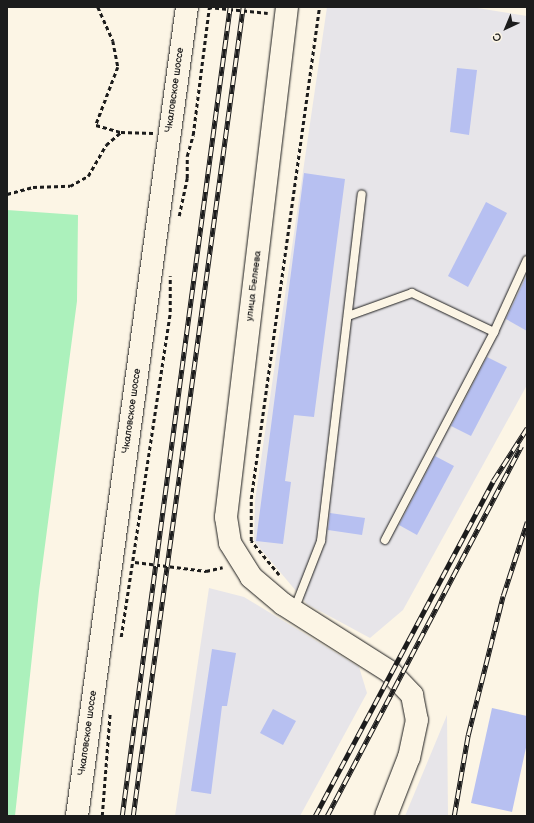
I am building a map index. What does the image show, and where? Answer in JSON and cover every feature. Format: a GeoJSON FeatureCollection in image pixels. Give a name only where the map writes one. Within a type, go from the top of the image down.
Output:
{"type":"FeatureCollection","features":[{"type":"Feature","properties":{"kind":"street","name":"Чкаловское шоссе"},"geometry":{"type":"LineString","coordinates":[[77,816],[187,7]]}},
{"type":"Feature","properties":{"kind":"street","name":"улица Беляева"},"geometry":{"type":"LineString","coordinates":[[281,8],[226,517],[230,543],[239,562],[265,590],[294,611],[390,672],[412,695],[417,720],[409,757],[386,816]]}},
{"type":"Feature","properties":{"kind":"lane"},"geometry":{"type":"LineString","coordinates":[[294,611],[321,541],[362,194]]}},
{"type":"Feature","properties":{"kind":"lane"},"geometry":{"type":"LineString","coordinates":[[385,540],[494,332],[527,260]]}},
{"type":"Feature","properties":{"kind":"lane"},"geometry":{"type":"LineString","coordinates":[[348,316],[412,294],[494,332]]}},
{"type":"Feature","properties":{"kind":"path"},"geometry":{"type":"LineString","coordinates":[[98,7],[113,41],[118,67],[96,125],[121,132],[169,132],[193,136]]}},
{"type":"Feature","properties":{"kind":"path"},"geometry":{"type":"LineString","coordinates":[[178,220],[193,136],[208,7],[271,13],[281,8]]}},
{"type":"Feature","properties":{"kind":"path"},"geometry":{"type":"LineString","coordinates":[[279,575],[252,541],[251,499],[319,7]]}},
{"type":"Feature","properties":{"kind":"path"},"geometry":{"type":"LineString","coordinates":[[7,194],[33,187],[70,186],[88,176],[106,145],[121,132]]}},
{"type":"Feature","properties":{"kind":"path"},"geometry":{"type":"LineString","coordinates":[[120,642],[135,562],[170,312],[170,272]]}},
{"type":"Feature","properties":{"kind":"path"},"geometry":{"type":"LineString","coordinates":[[135,562],[206,571],[239,562]]}},
{"type":"Feature","properties":{"kind":"path"},"geometry":{"type":"LineString","coordinates":[[102,816],[109,709]]}},
{"type":"Feature","properties":{"kind":"shaded area"},"geometry":{"type":"Polygon","coordinates":[[[327,7],[471,7],[527,16],[527,385],[403,610],[370,638],[307,604],[254,541],[255,501],[327,7]]]}},
{"type":"Feature","properties":{"kind":"shaded area"},"geometry":{"type":"Polygon","coordinates":[[[209,588],[244,597],[359,667],[367,693],[300,816],[175,816],[209,588]]]}},
{"type":"Feature","properties":{"kind":"shaded area"},"geometry":{"type":"Polygon","coordinates":[[[447,715],[448,816],[405,816],[447,715]]]}},
{"type":"Feature","properties":{"kind":"green space"},"geometry":{"type":"Polygon","coordinates":[[[7,210],[78,215],[77,301],[39,591],[15,816],[7,816],[7,210]]]}},
{"type":"Feature","properties":{"kind":"building"},"geometry":{"type":"Polygon","coordinates":[[[457,68],[477,70],[469,135],[450,132],[457,68]]]}},
{"type":"Feature","properties":{"kind":"building"},"geometry":{"type":"Polygon","coordinates":[[[304,173],[345,179],[314,417],[294,415],[285,481],[291,482],[283,544],[256,541],[304,173]]]}},
{"type":"Feature","properties":{"kind":"building"},"geometry":{"type":"Polygon","coordinates":[[[486,202],[507,213],[468,287],[448,276],[486,202]]]}},
{"type":"Feature","properties":{"kind":"building"},"geometry":{"type":"Polygon","coordinates":[[[527,275],[527,331],[506,319],[527,275]]]}},
{"type":"Feature","properties":{"kind":"building"},"geometry":{"type":"Polygon","coordinates":[[[487,357],[507,367],[471,436],[451,426],[487,357]]]}},
{"type":"Feature","properties":{"kind":"building"},"geometry":{"type":"Polygon","coordinates":[[[435,456],[454,466],[417,535],[399,525],[435,456]]]}},
{"type":"Feature","properties":{"kind":"building"},"geometry":{"type":"Polygon","coordinates":[[[330,513],[365,518],[362,535],[328,530],[330,513]]]}},
{"type":"Feature","properties":{"kind":"building"},"geometry":{"type":"Polygon","coordinates":[[[212,649],[236,653],[227,706],[222,706],[211,794],[191,791],[212,649]]]}},
{"type":"Feature","properties":{"kind":"building"},"geometry":{"type":"Polygon","coordinates":[[[492,708],[527,716],[527,743],[512,812],[471,803],[492,708]]]}},
{"type":"Feature","properties":{"kind":"building"},"geometry":{"type":"Polygon","coordinates":[[[273,709],[296,721],[283,745],[260,733],[273,709]]]}},
{"type":"Feature","properties":{"kind":"railway"},"geometry":{"type":"LineString","coordinates":[[122,816],[230,7]]}},
{"type":"Feature","properties":{"kind":"railway"},"geometry":{"type":"LineString","coordinates":[[133,816],[243,7]]}},
{"type":"Feature","properties":{"kind":"railway"},"geometry":{"type":"LineString","coordinates":[[315,816],[493,481],[527,428]]}},
{"type":"Feature","properties":{"kind":"railway"},"geometry":{"type":"LineString","coordinates":[[327,816],[521,446]]}},
{"type":"Feature","properties":{"kind":"railway"},"geometry":{"type":"LineString","coordinates":[[454,816],[468,735],[503,596],[527,522]]}}]}
